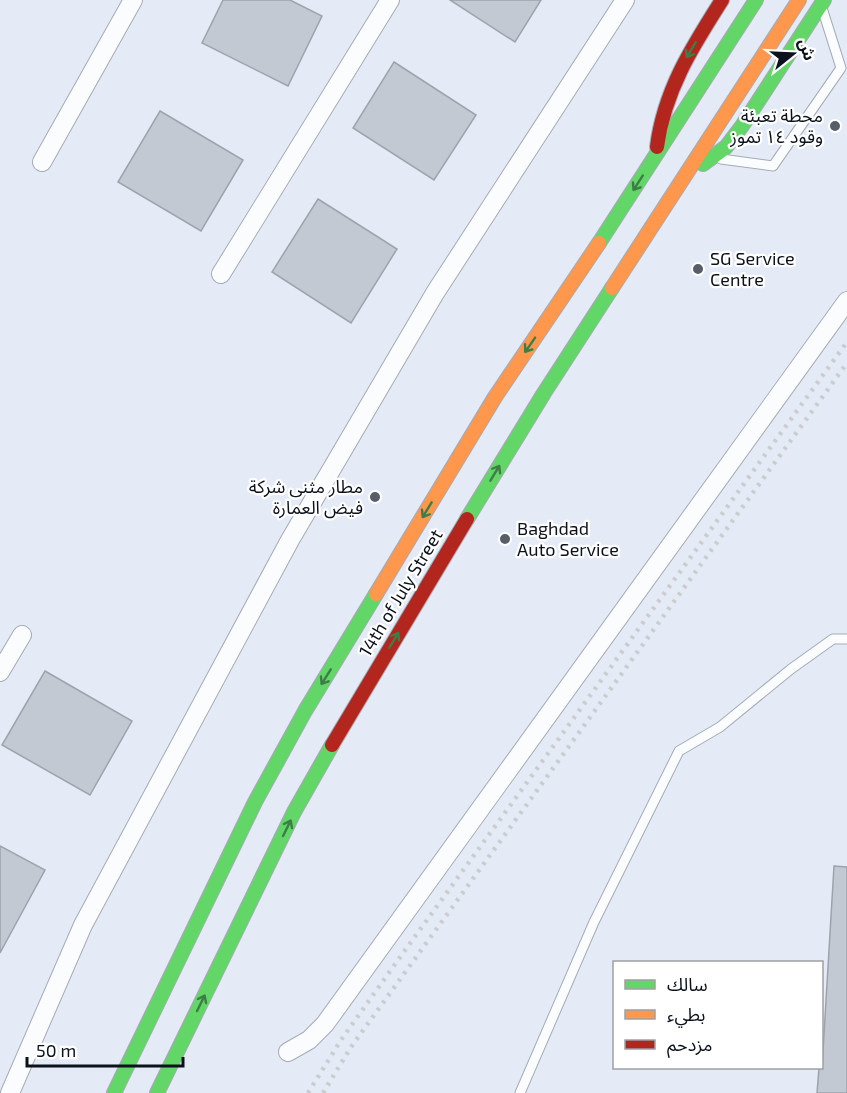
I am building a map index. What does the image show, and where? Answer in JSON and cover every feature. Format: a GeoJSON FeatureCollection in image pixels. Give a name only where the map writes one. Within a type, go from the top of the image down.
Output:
{"type":"FeatureCollection","features":[{"type":"Feature","properties":{"kind":"main road"},"geometry":{"type":"LineString","coordinates":[[657,154],[658,123],[675,76],[722,0]]}},
{"type":"Feature","properties":{"kind":"main road","name":"14th of July Street"},"geometry":{"type":"LineString","coordinates":[[114,1093],[255,802],[305,711],[495,398],[756,0]]}},
{"type":"Feature","properties":{"kind":"main road","name":"14th of July Street"},"geometry":{"type":"LineString","coordinates":[[157,1093],[294,812],[343,725],[544,393],[799,0]]}},
{"type":"Feature","properties":{"kind":"main road"},"geometry":{"type":"LineString","coordinates":[[686,174],[726,147],[822,3]]}},
{"type":"Feature","properties":{"kind":"street"},"geometry":{"type":"LineString","coordinates":[[42,162],[133,0]]}},
{"type":"Feature","properties":{"kind":"street"},"geometry":{"type":"LineString","coordinates":[[220,274],[390,0]]}},
{"type":"Feature","properties":{"kind":"street"},"geometry":{"type":"LineString","coordinates":[[10,1093],[83,925],[290,540],[435,293],[625,0]]}},
{"type":"Feature","properties":{"kind":"street"},"geometry":{"type":"LineString","coordinates":[[288,1052],[309,1040],[325,1024],[847,301]]}},
{"type":"Feature","properties":{"kind":"street"},"geometry":{"type":"LineString","coordinates":[[0,672],[22,635]]}},
{"type":"Feature","properties":{"kind":"lane"},"geometry":{"type":"LineString","coordinates":[[712,158],[774,166],[841,68],[822,3]]}},
{"type":"Feature","properties":{"kind":"lane"},"geometry":{"type":"LineString","coordinates":[[520,1093],[594,922],[679,751],[720,727],[791,669],[833,639],[847,639]]}},
{"type":"Feature","properties":{"kind":"building"},"geometry":{"type":"Polygon","coordinates":[[[223,0],[290,0],[322,16],[288,86],[202,43],[223,0]]]}},
{"type":"Feature","properties":{"kind":"building"},"geometry":{"type":"Polygon","coordinates":[[[450,0],[541,0],[515,42],[450,0]]]}},
{"type":"Feature","properties":{"kind":"building"},"geometry":{"type":"Polygon","coordinates":[[[394,62],[476,115],[434,180],[353,128],[394,62]]]}},
{"type":"Feature","properties":{"kind":"building"},"geometry":{"type":"Polygon","coordinates":[[[160,111],[243,160],[201,231],[118,182],[160,111]]]}},
{"type":"Feature","properties":{"kind":"building"},"geometry":{"type":"Polygon","coordinates":[[[318,199],[397,249],[351,323],[272,272],[318,199]]]}},
{"type":"Feature","properties":{"kind":"building"},"geometry":{"type":"Polygon","coordinates":[[[45,671],[132,721],[90,795],[2,745],[45,671]]]}},
{"type":"Feature","properties":{"kind":"building"},"geometry":{"type":"Polygon","coordinates":[[[0,846],[45,870],[0,953],[0,846]]]}},
{"type":"Feature","properties":{"kind":"building"},"geometry":{"type":"Polygon","coordinates":[[[834,866],[847,867],[847,1093],[817,1093],[819,1069],[823,1069],[834,866]]]}},
{"type":"Feature","properties":{"kind":"railway"},"geometry":{"type":"LineString","coordinates":[[308,1093],[341,1040],[403,953],[847,342]]}},
{"type":"Feature","properties":{"kind":"railway"},"geometry":{"type":"LineString","coordinates":[[323,1093],[351,1047],[847,363]]}},
{"type":"Feature","properties":{"kind":"traffic: fast"},"geometry":{"type":"LineString","coordinates":[[599,243],[756,0]]}},
{"type":"Feature","properties":{"kind":"traffic: fast"},"geometry":{"type":"LineString","coordinates":[[703,164],[726,147],[742,126],[824,0]]}},
{"type":"Feature","properties":{"kind":"traffic: fast"},"geometry":{"type":"LineString","coordinates":[[467,519],[612,288]]}},
{"type":"Feature","properties":{"kind":"traffic: fast"},"geometry":{"type":"LineString","coordinates":[[114,1093],[255,802],[305,711],[376,594]]}},
{"type":"Feature","properties":{"kind":"traffic: fast"},"geometry":{"type":"LineString","coordinates":[[157,1093],[294,812],[332,745]]}},
{"type":"Feature","properties":{"kind":"traffic: slow"},"geometry":{"type":"LineString","coordinates":[[612,288],[799,0]]}},
{"type":"Feature","properties":{"kind":"traffic: slow"},"geometry":{"type":"LineString","coordinates":[[376,594],[495,397],[599,243]]}},
{"type":"Feature","properties":{"kind":"traffic: jam"},"geometry":{"type":"LineString","coordinates":[[657,147],[673,88],[690,52],[722,0]]}},
{"type":"Feature","properties":{"kind":"traffic: jam"},"geometry":{"type":"LineString","coordinates":[[332,745],[467,519]]}},
{"type":"Feature","properties":{"kind":"place","name":"محطة تعبئة وقود ١٤ تموز"},"geometry":{"type":"Point","coordinates":[835,126]}},
{"type":"Feature","properties":{"kind":"place","name":"SG Service Centre"},"geometry":{"type":"Point","coordinates":[698,269]}},
{"type":"Feature","properties":{"kind":"place","name":"مطار مثنى شركة فيض العمارة"},"geometry":{"type":"Point","coordinates":[375,497]}},
{"type":"Feature","properties":{"kind":"place","name":"Baghdad Auto Service"},"geometry":{"type":"Point","coordinates":[505,539]}}]}
